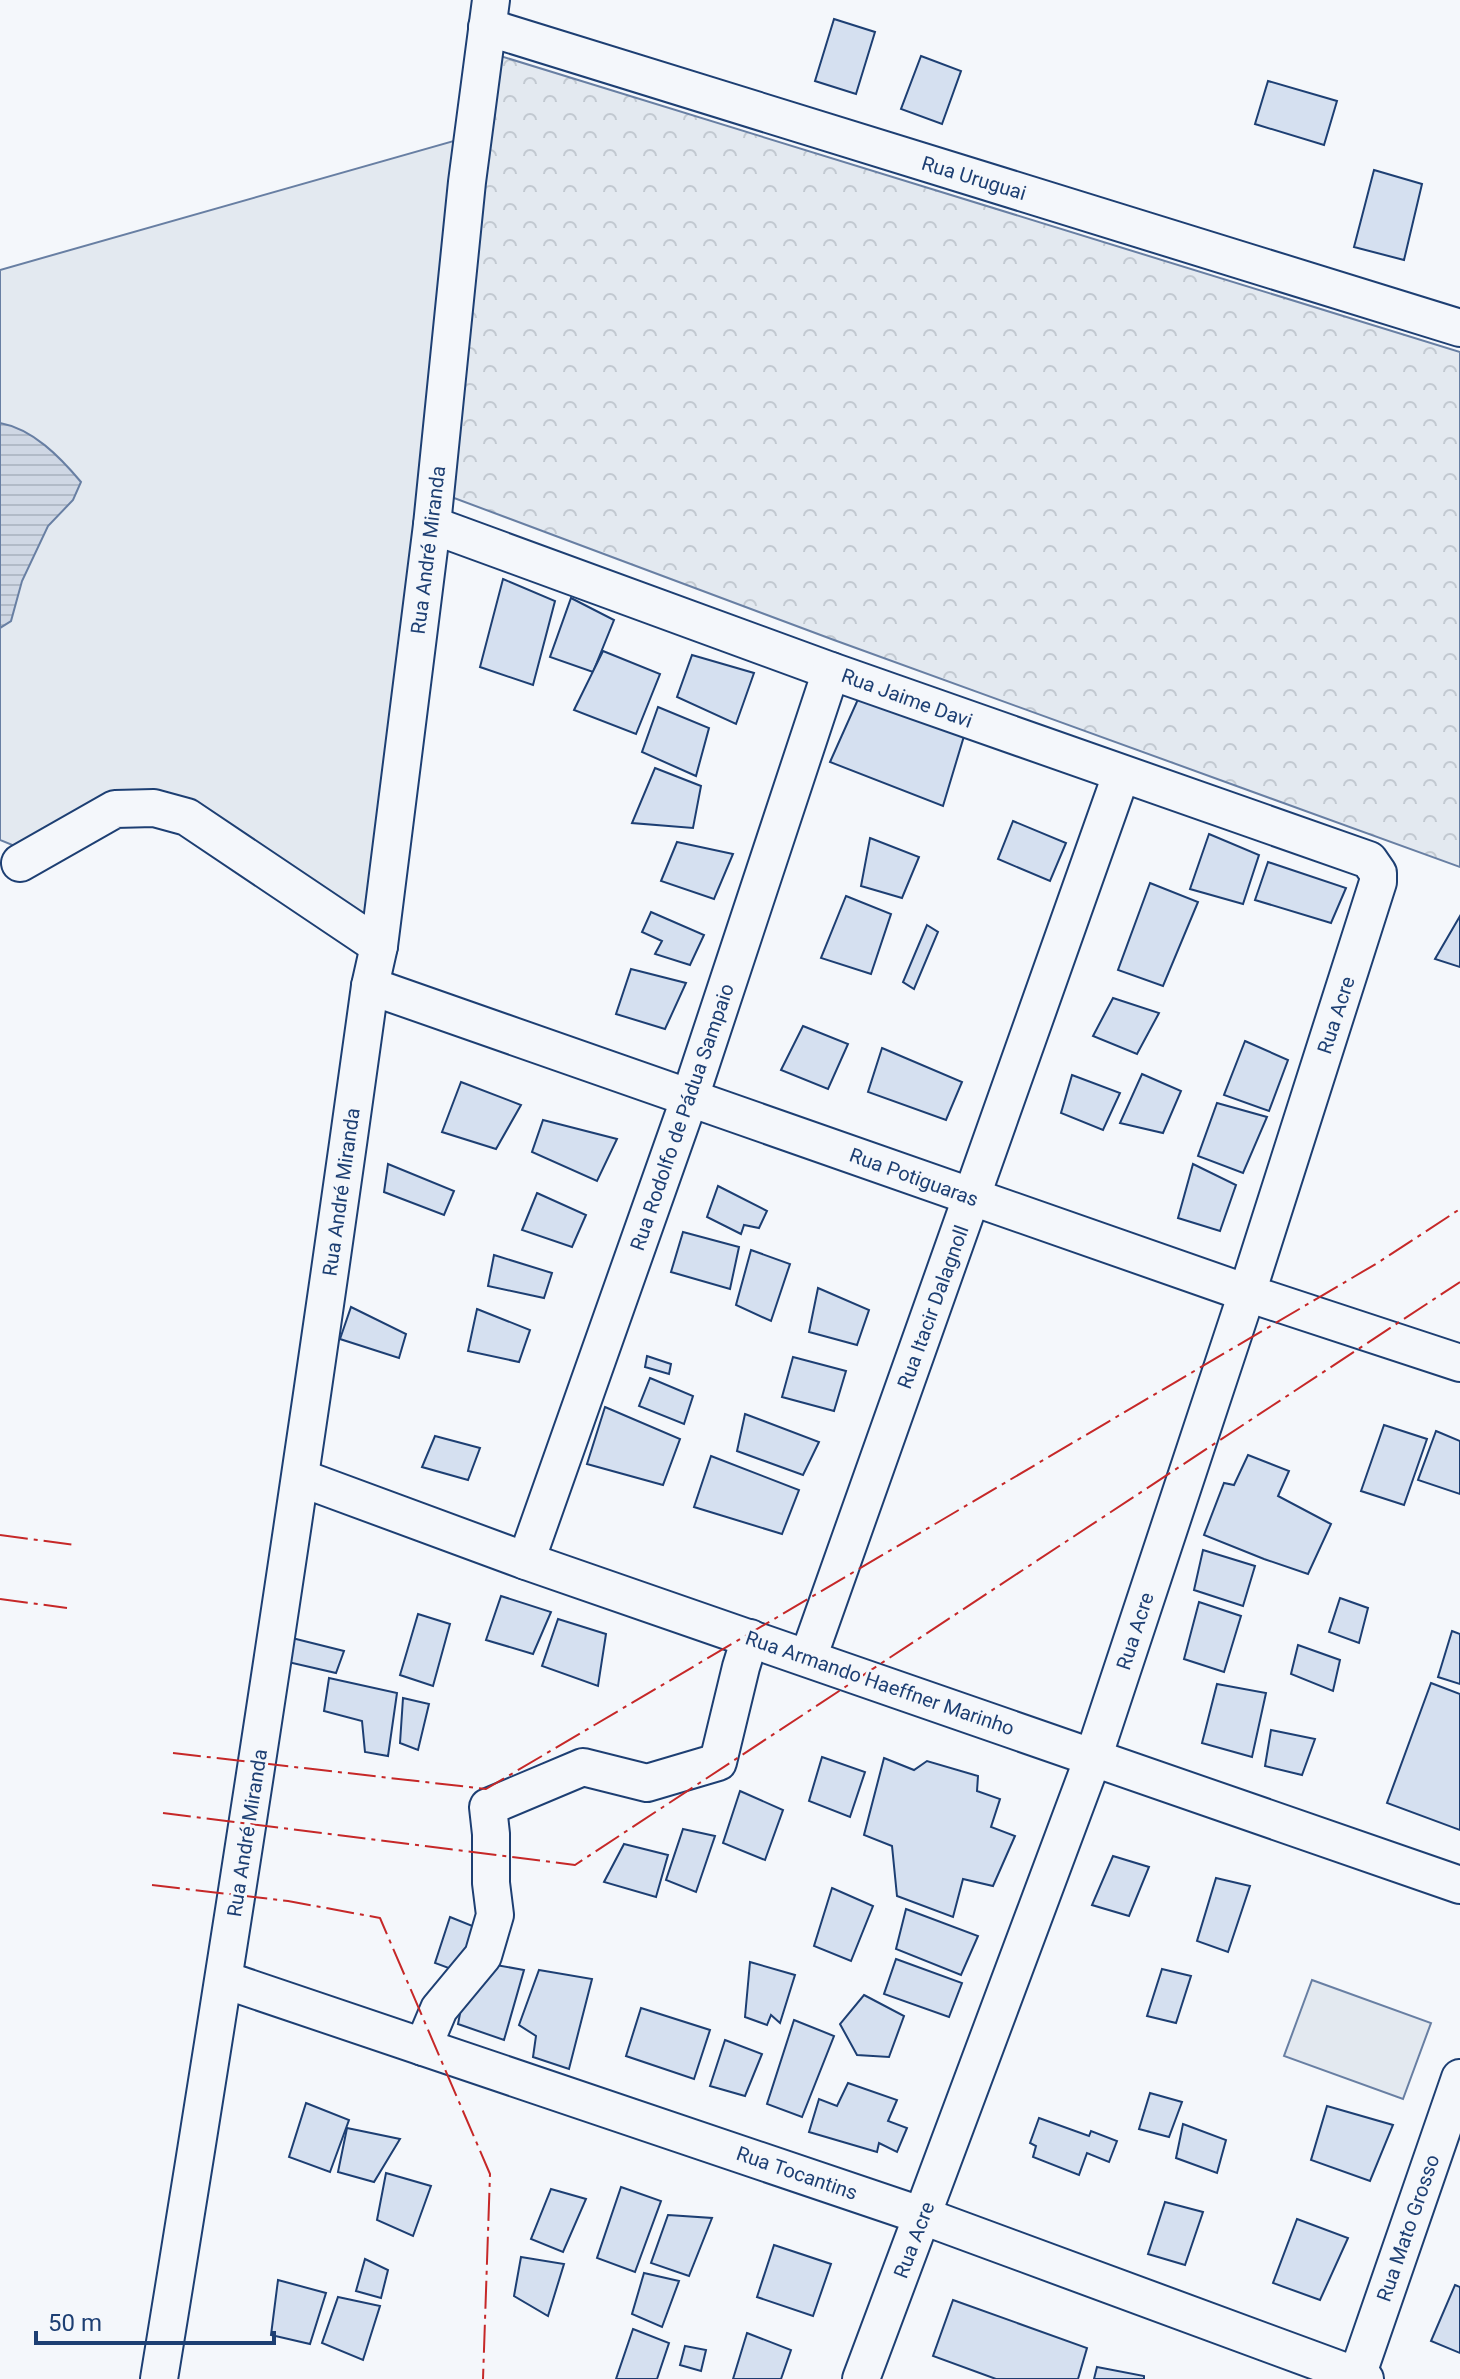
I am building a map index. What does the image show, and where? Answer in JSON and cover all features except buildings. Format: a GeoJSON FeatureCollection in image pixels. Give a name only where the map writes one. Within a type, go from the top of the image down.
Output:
{"type":"FeatureCollection","features":[{"type":"Feature","properties":{"kind":"street","name":"Rua Uruguai"},"geometry":{"type":"LineString","coordinates":[[489,14],[1460,328]]}},
{"type":"Feature","properties":{"kind":"street","name":"Rua André Miranda"},"geometry":{"type":"LineString","coordinates":[[159,2379],[225,1980],[301,1478],[370,986],[379,946],[432,525],[467,182],[489,14]]}},
{"type":"Feature","properties":{"kind":"street","name":"Rua Jaime Davi"},"geometry":{"type":"LineString","coordinates":[[432,525],[1121,775],[1369,860],[1378,873]]}},
{"type":"Feature","properties":{"kind":"street","name":"Rua Rodolfo de Pádua Sampaio"},"geometry":{"type":"LineString","coordinates":[[526,1561],[690,1097],[831,671]]}},
{"type":"Feature","properties":{"kind":"street","name":"Rua Itacir Dalagnoll"},"geometry":{"type":"LineString","coordinates":[[808,1658],[1121,775]]}},
{"type":"Feature","properties":{"kind":"street"},"geometry":{"type":"LineString","coordinates":[[20,863],[115,809],[154,808],[187,817],[379,946]]}},
{"type":"Feature","properties":{"kind":"street","name":"Rua Acre"},"geometry":{"type":"LineString","coordinates":[[861,2379],[1093,1758],[1247,1293],[1378,882],[1378,873]]}},
{"type":"Feature","properties":{"kind":"street","name":"Rua Potiguaras"},"geometry":{"type":"LineString","coordinates":[[370,986],[972,1198],[1460,1363]]}},
{"type":"Feature","properties":{"kind":"street","name":"Rua Armando Haeffner Marinho"},"geometry":{"type":"LineString","coordinates":[[301,1478],[526,1561],[1460,1885]]}},
{"type":"Feature","properties":{"kind":"street"},"geometry":{"type":"LineString","coordinates":[[423,2047],[439,2009],[483,1956],[495,1915],[488,1807],[583,1767],[647,1783],[718,1762],[750,1638]]}},
{"type":"Feature","properties":{"kind":"street","name":"Rua Tocantins"},"geometry":{"type":"LineString","coordinates":[[225,1980],[923,2216],[1359,2378]]}},
{"type":"Feature","properties":{"kind":"street","name":"Rua Mato Grosso"},"geometry":{"type":"LineString","coordinates":[[1359,2378],[1460,2078]]}},
{"type":"Feature","properties":{"kind":"green space"},"geometry":{"type":"Polygon","coordinates":[[[468,46],[1460,352],[1460,867],[834,640],[422,486],[468,46]]]}},
{"type":"Feature","properties":{"kind":"green space"},"geometry":{"type":"Polygon","coordinates":[[[457,140],[369,929],[113,793],[22,849],[0,840],[0,270],[457,140]]]}},
{"type":"Feature","properties":{"kind":"green space"},"geometry":{"type":"Polygon","coordinates":[[[1312,1980],[1431,2023],[1403,2099],[1284,2056],[1312,1980]]]}},
{"type":"Feature","properties":{"kind":"shaded area"},"geometry":{"type":"Polygon","coordinates":[[[0,423],[35,438],[81,482],[73,500],[48,526],[22,581],[11,621],[0,628],[0,423]]]}},
{"type":"Feature","properties":{"kind":"power"},"geometry":{"type":"LineString","coordinates":[[173,1753],[486,1789],[1379,1262],[1460,1209]]}},
{"type":"Feature","properties":{"kind":"power"},"geometry":{"type":"LineString","coordinates":[[163,1813],[575,1865],[1460,1282]]}},
{"type":"Feature","properties":{"kind":"power"},"geometry":{"type":"LineString","coordinates":[[0,1535],[75,1545]]}},
{"type":"Feature","properties":{"kind":"power"},"geometry":{"type":"LineString","coordinates":[[0,1599],[67,1608]]}},
{"type":"Feature","properties":{"kind":"power"},"geometry":{"type":"LineString","coordinates":[[152,1885],[288,1901],[380,1918],[490,2174],[483,2379]]}}]}
